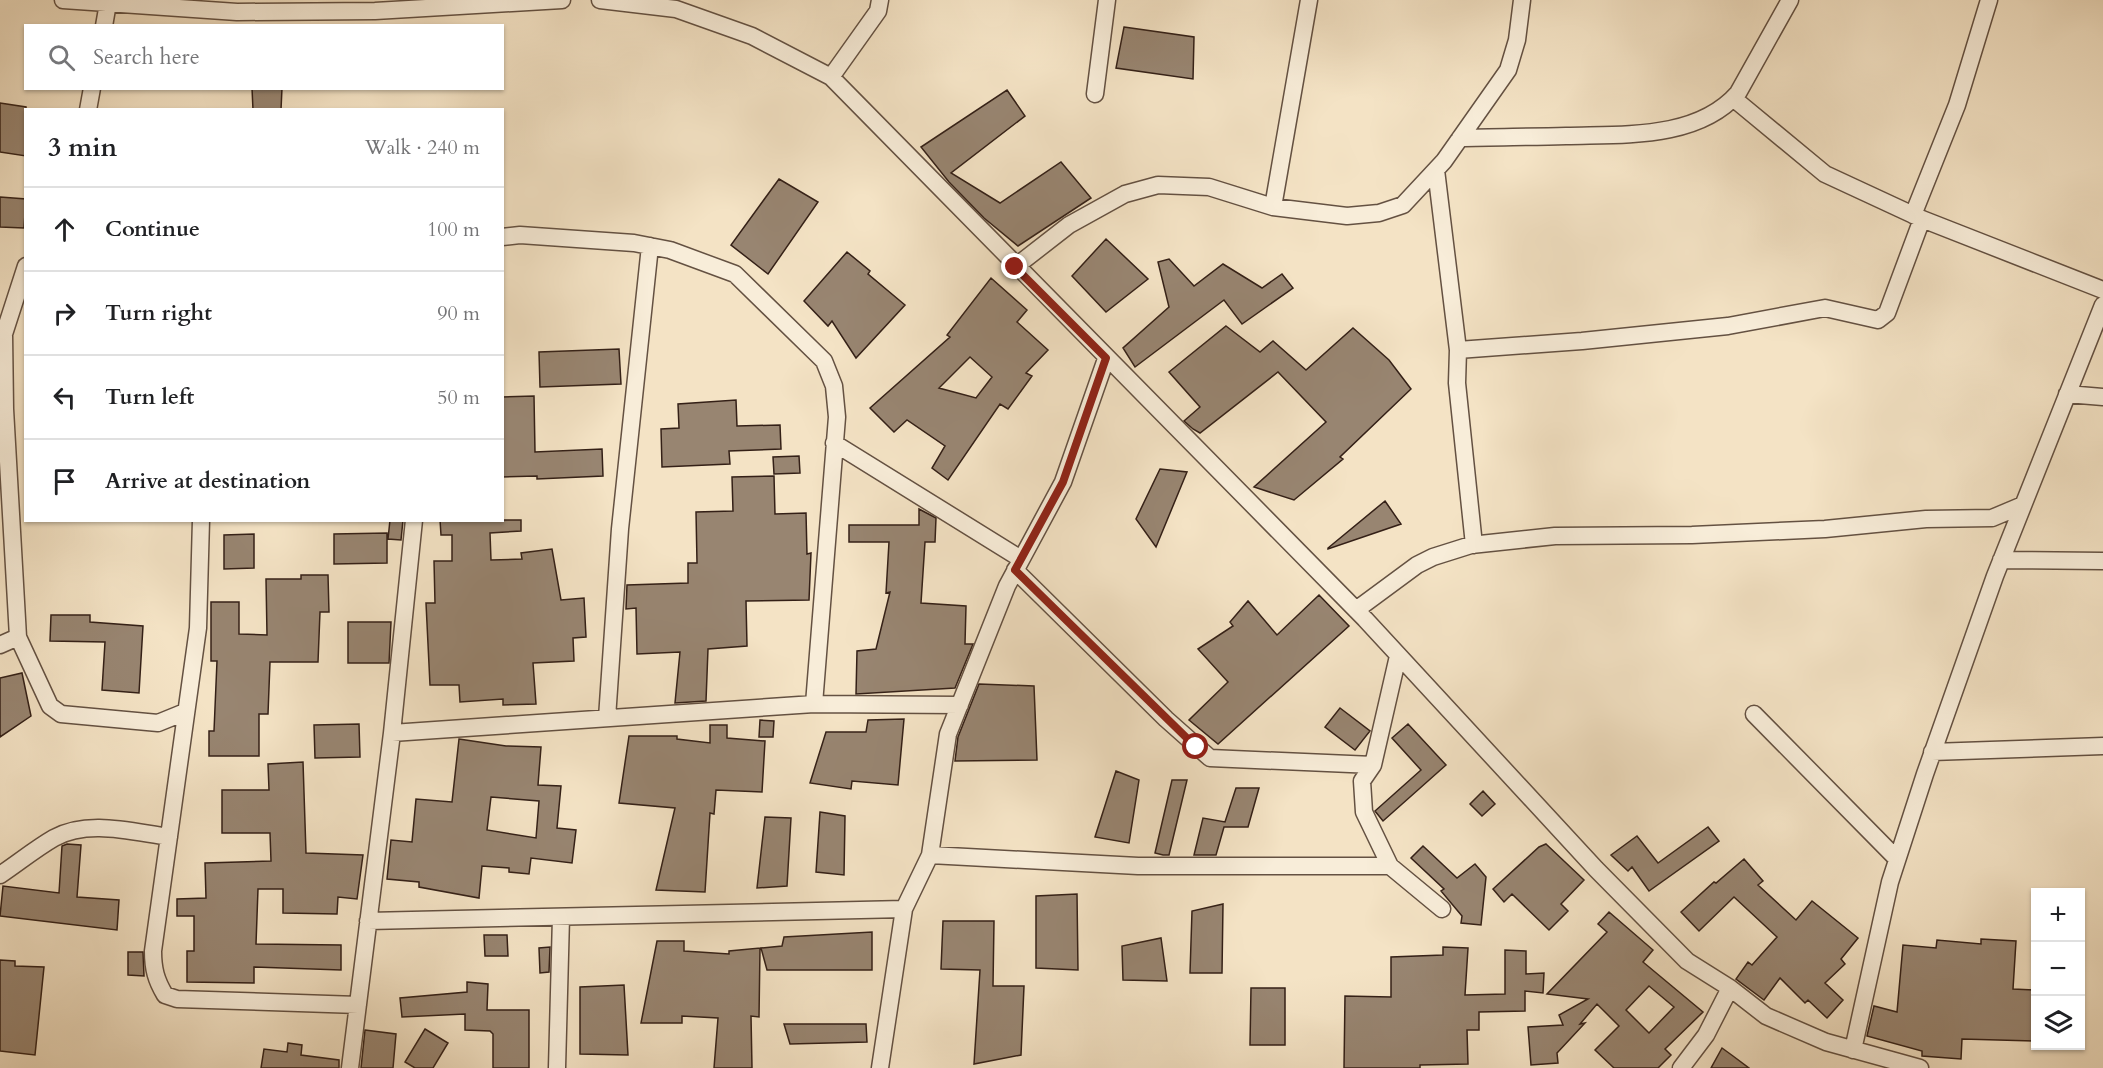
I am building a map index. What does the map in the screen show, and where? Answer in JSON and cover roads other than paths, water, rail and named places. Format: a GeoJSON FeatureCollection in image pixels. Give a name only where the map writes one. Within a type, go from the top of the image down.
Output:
{"type":"FeatureCollection","features":[{"type":"Feature","properties":{"kind":"street"},"geometry":{"type":"LineString","coordinates":[[63,0],[237,12],[375,11],[562,0]]}},
{"type":"Feature","properties":{"kind":"street"},"geometry":{"type":"LineString","coordinates":[[600,0],[676,9],[752,36],[831,77],[1015,267],[1356,610],[1641,917],[1688,961],[1730,988],[1766,1016],[1826,1042],[1920,1068]]}},
{"type":"Feature","properties":{"kind":"street"},"geometry":{"type":"LineString","coordinates":[[831,77],[878,11],[880,0]]}},
{"type":"Feature","properties":{"kind":"street"},"geometry":{"type":"LineString","coordinates":[[1095,94],[1107,0]]}},
{"type":"Feature","properties":{"kind":"street"},"geometry":{"type":"LineString","coordinates":[[1273,207],[1309,0]]}},
{"type":"Feature","properties":{"kind":"street"},"geometry":{"type":"LineString","coordinates":[[1015,267],[1069,225],[1125,194],[1158,186],[1209,187],[1273,207],[1347,216],[1379,213],[1403,205],[1436,170],[1508,70],[1517,40],[1522,0]]}},
{"type":"Feature","properties":{"kind":"street"},"geometry":{"type":"LineString","coordinates":[[1460,138],[1630,134],[1674,128],[1702,119],[1726,106],[1733,98],[1790,0]]}},
{"type":"Feature","properties":{"kind":"street"},"geometry":{"type":"LineString","coordinates":[[1458,350],[1582,341],[1728,326],[1825,309],[1878,320],[1887,313],[1957,105],[1989,0]]}},
{"type":"Feature","properties":{"kind":"street"},"geometry":{"type":"LineString","coordinates":[[104,24],[108,3]]}},
{"type":"Feature","properties":{"kind":"street"},"geometry":{"type":"LineString","coordinates":[[88,108],[92,90]]}},
{"type":"Feature","properties":{"kind":"street"},"geometry":{"type":"LineString","coordinates":[[1733,98],[1825,174],[1918,217],[2103,290]]}},
{"type":"Feature","properties":{"kind":"street"},"geometry":{"type":"LineString","coordinates":[[1436,170],[1458,350],[1457,383],[1474,544]]}},
{"type":"Feature","properties":{"kind":"street"},"geometry":{"type":"LineString","coordinates":[[504,237],[520,235],[650,246],[670,250],[735,274],[824,361],[834,386],[837,417],[814,704]]}},
{"type":"Feature","properties":{"kind":"street"},"geometry":{"type":"LineString","coordinates":[[607,718],[620,529],[650,246]]}},
{"type":"Feature","properties":{"kind":"street"},"geometry":{"type":"LineString","coordinates":[[24,272],[4,334],[5,409],[18,637],[50,706],[61,714],[158,723],[185,712]]}},
{"type":"Feature","properties":{"kind":"street"},"geometry":{"type":"LineString","coordinates":[[1853,1050],[1897,859],[1932,752],[2001,560],[2103,304]]}},
{"type":"Feature","properties":{"kind":"street"},"geometry":{"type":"LineString","coordinates":[[880,1068],[904,909],[930,855],[948,734],[1018,564],[1063,482],[1106,358]]}},
{"type":"Feature","properties":{"kind":"street"},"geometry":{"type":"LineString","coordinates":[[2067,394],[2103,396]]}},
{"type":"Feature","properties":{"kind":"street"},"geometry":{"type":"LineString","coordinates":[[834,443],[1018,564],[1196,747],[1210,758],[1374,765]]}},
{"type":"Feature","properties":{"kind":"street"},"geometry":{"type":"LineString","coordinates":[[1356,610],[1417,565],[1433,557],[1474,544],[1555,536],[1692,535],[1825,529],[1926,519],[1992,518],[2023,505]]}},
{"type":"Feature","properties":{"kind":"street"},"geometry":{"type":"LineString","coordinates":[[1992,518],[2009,540]]}},
{"type":"Feature","properties":{"kind":"street"},"geometry":{"type":"LineString","coordinates":[[201,522],[198,628],[179,746],[153,951],[153,969],[165,995],[177,999],[358,1005]]}},
{"type":"Feature","properties":{"kind":"street"},"geometry":{"type":"LineString","coordinates":[[350,1068],[392,733],[414,522]]}},
{"type":"Feature","properties":{"kind":"street"},"geometry":{"type":"LineString","coordinates":[[2001,560],[2103,561]]}},
{"type":"Feature","properties":{"kind":"street"},"geometry":{"type":"LineString","coordinates":[[0,645],[18,637]]}},
{"type":"Feature","properties":{"kind":"street"},"geometry":{"type":"LineString","coordinates":[[1398,656],[1374,765],[1362,782],[1364,812],[1390,866],[1442,909]]}},
{"type":"Feature","properties":{"kind":"street"},"geometry":{"type":"LineString","coordinates":[[392,733],[814,704],[960,705]]}},
{"type":"Feature","properties":{"kind":"street"},"geometry":{"type":"LineString","coordinates":[[1754,714],[1897,859]]}},
{"type":"Feature","properties":{"kind":"street"},"geometry":{"type":"LineString","coordinates":[[158,723],[179,746]]}},
{"type":"Feature","properties":{"kind":"street"},"geometry":{"type":"LineString","coordinates":[[1932,752],[2103,746]]}},
{"type":"Feature","properties":{"kind":"street"},"geometry":{"type":"LineString","coordinates":[[0,875],[55,837],[80,829],[100,828],[169,837]]}},
{"type":"Feature","properties":{"kind":"street"},"geometry":{"type":"LineString","coordinates":[[930,855],[1138,866],[1390,866]]}},
{"type":"Feature","properties":{"kind":"street"},"geometry":{"type":"LineString","coordinates":[[368,921],[904,909]]}},
{"type":"Feature","properties":{"kind":"street"},"geometry":{"type":"LineString","coordinates":[[557,1068],[561,917]]}},
{"type":"Feature","properties":{"kind":"street"},"geometry":{"type":"LineString","coordinates":[[1681,1068],[1706,1035],[1730,988]]}}]}
